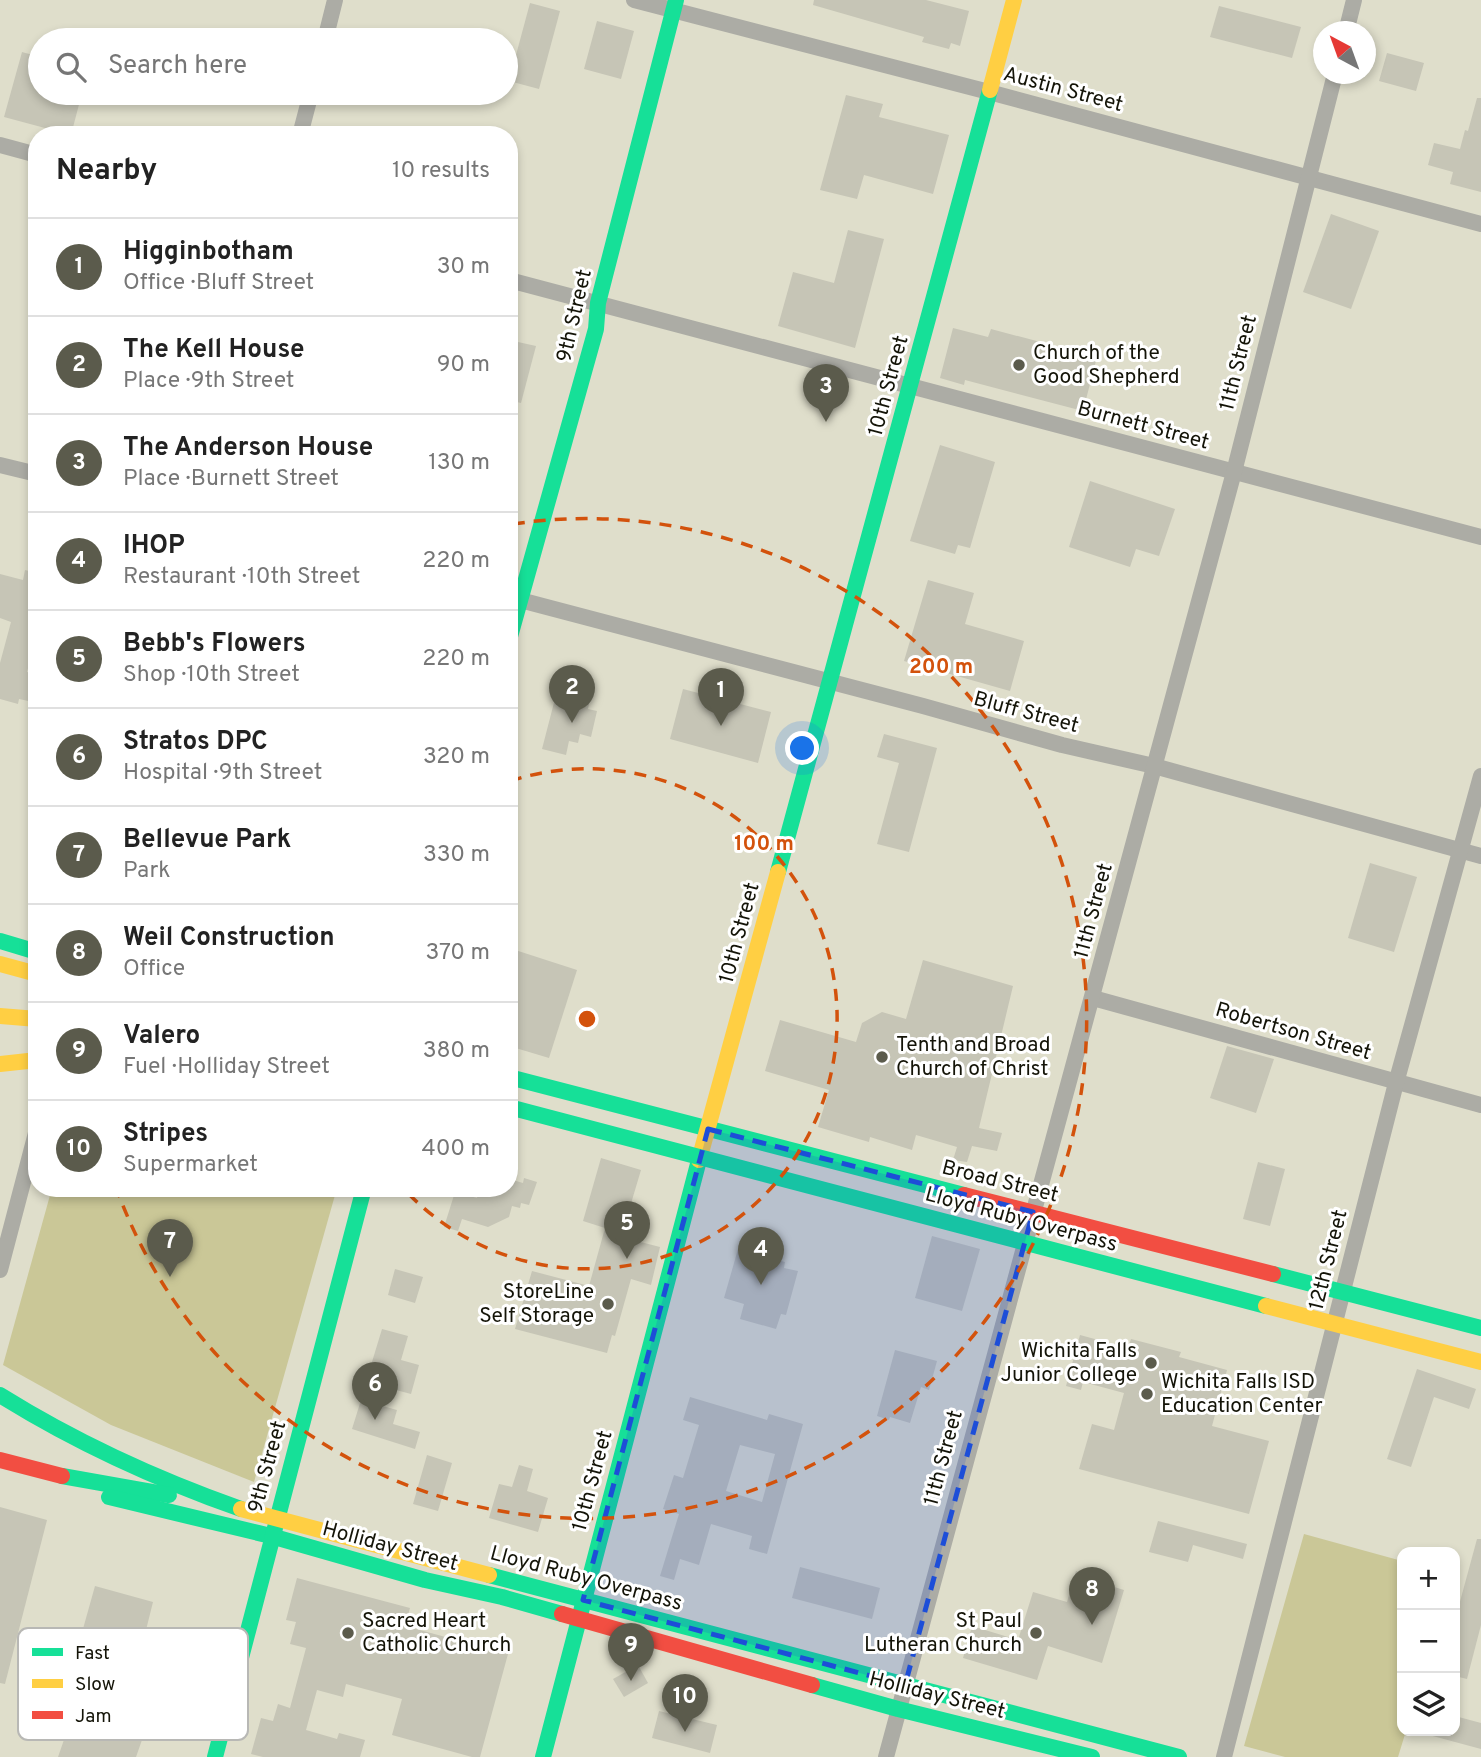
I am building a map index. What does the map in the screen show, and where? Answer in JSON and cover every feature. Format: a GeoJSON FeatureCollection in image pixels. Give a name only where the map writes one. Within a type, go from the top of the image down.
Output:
{"type":"FeatureCollection","features":[{"type":"Feature","properties":{"kind":"main road","name":"10th Street"},"geometry":{"type":"LineString","coordinates":[[543,1757],[708,1129],[1014,0]]}},
{"type":"Feature","properties":{"kind":"main road","name":"9th Street"},"geometry":{"type":"LineString","coordinates":[[518,607],[596,329],[598,303],[675,5]]}},
{"type":"Feature","properties":{"kind":"main road"},"geometry":{"type":"LineString","coordinates":[[0,941],[28,949]]}},
{"type":"Feature","properties":{"kind":"main road"},"geometry":{"type":"LineString","coordinates":[[0,964],[28,972]]}},
{"type":"Feature","properties":{"kind":"main road"},"geometry":{"type":"LineString","coordinates":[[0,1016],[28,1018]]}},
{"type":"Feature","properties":{"kind":"main road"},"geometry":{"type":"LineString","coordinates":[[0,1064],[28,1061]]}},
{"type":"Feature","properties":{"kind":"main road","name":"Broad Street"},"geometry":{"type":"LineString","coordinates":[[518,1079],[1481,1328]]}},
{"type":"Feature","properties":{"kind":"main road","name":"Lloyd Ruby Overpass"},"geometry":{"type":"LineString","coordinates":[[518,1109],[1481,1362]]}},
{"type":"Feature","properties":{"kind":"main road","name":"9th Street"},"geometry":{"type":"LineString","coordinates":[[248,1628],[362,1197]]}},
{"type":"Feature","properties":{"kind":"main road","name":"Lloyd Ruby Overpass"},"geometry":{"type":"LineString","coordinates":[[0,1395],[34,1417],[129,1465],[164,1481],[241,1508],[1179,1757]]}},
{"type":"Feature","properties":{"kind":"main road"},"geometry":{"type":"LineString","coordinates":[[0,1448],[68,1488]]}},
{"type":"Feature","properties":{"kind":"main road"},"geometry":{"type":"LineString","coordinates":[[0,1460],[62,1476],[241,1508]]}},
{"type":"Feature","properties":{"kind":"main road","name":"Holliday Street"},"geometry":{"type":"LineString","coordinates":[[0,1471],[271,1536],[425,1580],[502,1597],[898,1709],[1092,1757]]}},
{"type":"Feature","properties":{"kind":"main road","name":"9th Street"},"geometry":{"type":"LineString","coordinates":[[215,1757],[219,1740]]}},
{"type":"Feature","properties":{"kind":"street"},"geometry":{"type":"LineString","coordinates":[[328,28],[335,0]]}},
{"type":"Feature","properties":{"kind":"street","name":"Austin Street"},"geometry":{"type":"LineString","coordinates":[[634,0],[675,5],[1481,224]]}},
{"type":"Feature","properties":{"kind":"street"},"geometry":{"type":"LineString","coordinates":[[1349,21],[1354,0]]}},
{"type":"Feature","properties":{"kind":"street","name":"11th Street"},"geometry":{"type":"LineString","coordinates":[[886,1757],[1234,472],[1332,84]]}},
{"type":"Feature","properties":{"kind":"street"},"geometry":{"type":"LineString","coordinates":[[302,126],[308,105]]}},
{"type":"Feature","properties":{"kind":"street"},"geometry":{"type":"LineString","coordinates":[[0,145],[28,153]]}},
{"type":"Feature","properties":{"kind":"street","name":"Burnett Street"},"geometry":{"type":"LineString","coordinates":[[518,282],[1481,537]]}},
{"type":"Feature","properties":{"kind":"street"},"geometry":{"type":"LineString","coordinates":[[0,465],[28,472]]}},
{"type":"Feature","properties":{"kind":"street","name":"Bluff Street"},"geometry":{"type":"LineString","coordinates":[[520,600],[1062,745],[1154,766],[1481,856]]}},
{"type":"Feature","properties":{"kind":"street","name":"12th Street"},"geometry":{"type":"LineString","coordinates":[[1224,1757],[1396,1083],[1481,776]]}},
{"type":"Feature","properties":{"kind":"street","name":"Robertson Street"},"geometry":{"type":"LineString","coordinates":[[1093,998],[1481,1105]]}},
{"type":"Feature","properties":{"kind":"street"},"geometry":{"type":"LineString","coordinates":[[0,1270],[28,1163]]}},
{"type":"Feature","properties":{"kind":"highlighted area"},"geometry":{"type":"Polygon","coordinates":[[[708,1129],[1033,1212],[905,1685],[583,1600],[708,1129]]]}},
{"type":"Feature","properties":{"kind":"shaded area"},"geometry":{"type":"Polygon","coordinates":[[[50,1197],[334,1197],[254,1482],[111,1425],[3,1365],[50,1197]]]}},
{"type":"Feature","properties":{"kind":"shaded area"},"geometry":{"type":"Polygon","coordinates":[[[1304,1534],[1397,1560],[1397,1736],[1404,1736],[1398,1757],[1285,1757],[1244,1746],[1304,1534]]]}},
{"type":"Feature","properties":{"kind":"building"},"geometry":{"type":"Polygon","coordinates":[[[814,0],[926,0],[969,11],[960,46],[951,43],[949,49],[922,42],[924,37],[813,5],[814,0]]]}},
{"type":"Feature","properties":{"kind":"building"},"geometry":{"type":"Polygon","coordinates":[[[530,3],[560,11],[539,89],[518,83],[518,48],[530,3]]]}},
{"type":"Feature","properties":{"kind":"building"},"geometry":{"type":"Polygon","coordinates":[[[1219,6],[1301,27],[1292,58],[1210,37],[1219,6]]]}},
{"type":"Feature","properties":{"kind":"building"},"geometry":{"type":"Polygon","coordinates":[[[597,21],[634,31],[621,79],[584,69],[597,21]]]}},
{"type":"Feature","properties":{"kind":"building"},"geometry":{"type":"Polygon","coordinates":[[[22,52],[28,54],[28,105],[79,105],[73,126],[38,126],[4,117],[22,52]]]}},
{"type":"Feature","properties":{"kind":"building"},"geometry":{"type":"Polygon","coordinates":[[[1387,53],[1424,63],[1416,91],[1379,81],[1387,53]]]}},
{"type":"Feature","properties":{"kind":"building"},"geometry":{"type":"Polygon","coordinates":[[[846,95],[883,104],[879,117],[949,135],[933,194],[864,175],[857,199],[820,190],[846,95]]]}},
{"type":"Feature","properties":{"kind":"building"},"geometry":{"type":"Polygon","coordinates":[[[1477,98],[1481,98],[1481,192],[1450,184],[1453,172],[1428,165],[1434,143],[1460,149],[1477,98]]]}},
{"type":"Feature","properties":{"kind":"building"},"geometry":{"type":"Polygon","coordinates":[[[1331,214],[1379,231],[1351,309],[1303,292],[1331,214]]]}},
{"type":"Feature","properties":{"kind":"building"},"geometry":{"type":"Polygon","coordinates":[[[848,230],[884,239],[855,348],[778,326],[793,272],[834,283],[848,230]]]}},
{"type":"Feature","properties":{"kind":"building","name":"Church of the Good Shepherd"},"geometry":{"type":"Polygon","coordinates":[[[953,328],[988,337],[991,329],[1097,357],[1083,411],[965,380],[964,385],[940,378],[953,328]]]}},
{"type":"Feature","properties":{"kind":"building"},"geometry":{"type":"Polygon","coordinates":[[[518,342],[536,346],[521,403],[518,402],[518,342]]]}},
{"type":"Feature","properties":{"kind":"building"},"geometry":{"type":"Polygon","coordinates":[[[940,445],[995,462],[970,548],[958,545],[955,554],[910,541],[940,445]]]}},
{"type":"Feature","properties":{"kind":"building"},"geometry":{"type":"Polygon","coordinates":[[[1090,481],[1175,509],[1159,556],[1136,549],[1130,567],[1069,547],[1090,481]]]}},
{"type":"Feature","properties":{"kind":"building"},"geometry":{"type":"Polygon","coordinates":[[[25,570],[28,571],[28,701],[19,699],[18,704],[0,699],[0,663],[11,622],[0,618],[0,574],[23,580],[25,570]]]}},
{"type":"Feature","properties":{"kind":"building"},"geometry":{"type":"Polygon","coordinates":[[[928,580],[974,593],[965,624],[1024,641],[1010,691],[904,661],[928,580]]]}},
{"type":"Feature","properties":{"kind":"building"},"geometry":{"type":"Polygon","coordinates":[[[683,689],[771,712],[758,763],[670,739],[683,689]]]}},
{"type":"Feature","properties":{"kind":"building"},"geometry":{"type":"Polygon","coordinates":[[[557,691],[590,699],[588,709],[597,711],[591,737],[580,734],[578,743],[569,741],[566,755],[542,749],[557,691]]]}},
{"type":"Feature","properties":{"kind":"building"},"geometry":{"type":"Polygon","coordinates":[[[884,734],[937,748],[909,852],[877,844],[899,763],[877,757],[884,734]]]}},
{"type":"Feature","properties":{"kind":"building"},"geometry":{"type":"Polygon","coordinates":[[[1370,863],[1417,877],[1394,952],[1348,938],[1370,863]]]}},
{"type":"Feature","properties":{"kind":"building"},"geometry":{"type":"Polygon","coordinates":[[[518,951],[577,970],[549,1058],[518,1049],[518,951]]]}},
{"type":"Feature","properties":{"kind":"building","name":"Tenth and Broad Church of Christ"},"geometry":{"type":"Polygon","coordinates":[[[923,960],[1013,986],[979,1128],[1002,1133],[997,1151],[972,1146],[967,1162],[953,1160],[957,1147],[916,1135],[912,1150],[870,1137],[869,1142],[818,1127],[829,1090],[765,1071],[780,1020],[856,1042],[862,1023],[882,1012],[906,1019],[923,960]]]}},
{"type":"Feature","properties":{"kind":"building"},"geometry":{"type":"Polygon","coordinates":[[[1227,1046],[1274,1059],[1256,1113],[1210,1098],[1227,1046]]]}},
{"type":"Feature","properties":{"kind":"building"},"geometry":{"type":"Polygon","coordinates":[[[601,1158],[641,1170],[621,1237],[660,1247],[651,1285],[631,1279],[615,1336],[612,1335],[607,1353],[515,1329],[532,1271],[589,1286],[605,1228],[583,1221],[601,1158]]]}},
{"type":"Feature","properties":{"kind":"building"},"geometry":{"type":"Polygon","coordinates":[[[1258,1162],[1285,1169],[1270,1226],[1243,1219],[1258,1162]]]}},
{"type":"Feature","properties":{"kind":"building"},"geometry":{"type":"Polygon","coordinates":[[[524,1178],[537,1182],[529,1205],[521,1203],[520,1208],[512,1206],[509,1217],[488,1227],[462,1219],[458,1231],[444,1227],[453,1197],[518,1197],[518,1182],[523,1183],[524,1178]]]}},
{"type":"Feature","properties":{"kind":"building"},"geometry":{"type":"Polygon","coordinates":[[[932,1236],[980,1249],[962,1311],[915,1298],[932,1236]]]}},
{"type":"Feature","properties":{"kind":"building"},"geometry":{"type":"Polygon","coordinates":[[[738,1249],[785,1262],[784,1268],[798,1271],[786,1315],[781,1314],[776,1329],[740,1319],[744,1304],[724,1298],[738,1249]]]}},
{"type":"Feature","properties":{"kind":"building"},"geometry":{"type":"Polygon","coordinates":[[[395,1269],[423,1277],[415,1303],[388,1295],[395,1269]]]}},
{"type":"Feature","properties":{"kind":"building"},"geometry":{"type":"Polygon","coordinates":[[[382,1329],[408,1336],[401,1360],[419,1365],[411,1394],[396,1390],[398,1383],[368,1375],[382,1329]]]}},
{"type":"Feature","properties":{"kind":"building"},"geometry":{"type":"Polygon","coordinates":[[[1080,1335],[1128,1348],[1131,1339],[1181,1352],[1179,1357],[1227,1370],[1212,1426],[1269,1441],[1249,1514],[1079,1469],[1092,1424],[1114,1430],[1124,1393],[1083,1382],[1081,1390],[1066,1386],[1080,1335]]]}},
{"type":"Feature","properties":{"kind":"building"},"geometry":{"type":"Polygon","coordinates":[[[895,1350],[937,1361],[929,1390],[921,1387],[910,1423],[877,1416],[895,1350]]]}},
{"type":"Feature","properties":{"kind":"building"},"geometry":{"type":"Polygon","coordinates":[[[1417,1369],[1476,1389],[1469,1409],[1434,1397],[1411,1467],[1387,1459],[1417,1369]]]}},
{"type":"Feature","properties":{"kind":"building"},"geometry":{"type":"Polygon","coordinates":[[[690,1397],[767,1420],[769,1414],[803,1424],[767,1554],[749,1549],[752,1536],[711,1524],[699,1565],[680,1559],[674,1580],[660,1576],[679,1514],[663,1509],[674,1475],[683,1478],[699,1425],[683,1420],[690,1397]],[[740,1445],[726,1491],[762,1502],[775,1454],[740,1445]]]}},
{"type":"Feature","properties":{"kind":"building"},"geometry":{"type":"Polygon","coordinates":[[[361,1400],[397,1410],[393,1424],[420,1432],[415,1449],[352,1429],[361,1400]]]}},
{"type":"Feature","properties":{"kind":"building"},"geometry":{"type":"Polygon","coordinates":[[[427,1455],[452,1463],[438,1511],[413,1504],[427,1455]]]}},
{"type":"Feature","properties":{"kind":"building"},"geometry":{"type":"Polygon","coordinates":[[[519,1465],[533,1469],[527,1491],[548,1498],[538,1532],[489,1518],[499,1484],[512,1487],[519,1465]]]}},
{"type":"Feature","properties":{"kind":"building"},"geometry":{"type":"Polygon","coordinates":[[[0,1507],[47,1520],[5,1684],[0,1683],[0,1507]]]}},
{"type":"Feature","properties":{"kind":"building"},"geometry":{"type":"Polygon","coordinates":[[[1158,1521],[1247,1544],[1243,1559],[1193,1545],[1188,1562],[1149,1552],[1158,1521]]]}},
{"type":"Feature","properties":{"kind":"building"},"geometry":{"type":"Polygon","coordinates":[[[1477,1539],[1481,1539],[1481,1625],[1467,1679],[1460,1677],[1460,1602],[1477,1539]]]}},
{"type":"Feature","properties":{"kind":"building"},"geometry":{"type":"Polygon","coordinates":[[[800,1567],[880,1588],[872,1619],[792,1598],[800,1567]]]}},
{"type":"Feature","properties":{"kind":"building"},"geometry":{"type":"Polygon","coordinates":[[[1076,1571],[1096,1578],[1095,1581],[1124,1590],[1102,1663],[1048,1646],[1037,1680],[963,1658],[972,1626],[1018,1640],[1033,1592],[1067,1602],[1076,1571]]]}},
{"type":"Feature","properties":{"kind":"building"},"geometry":{"type":"Polygon","coordinates":[[[297,1578],[410,1608],[405,1626],[508,1654],[480,1757],[392,1735],[402,1699],[346,1684],[343,1697],[317,1690],[306,1730],[337,1739],[339,1733],[365,1740],[360,1757],[263,1757],[251,1754],[261,1718],[273,1721],[278,1704],[290,1708],[306,1648],[290,1644],[296,1622],[286,1620],[297,1578]]]}},
{"type":"Feature","properties":{"kind":"building"},"geometry":{"type":"Polygon","coordinates":[[[95,1586],[153,1602],[146,1628],[83,1628],[95,1586]]]}},
{"type":"Feature","properties":{"kind":"building"},"geometry":{"type":"Polygon","coordinates":[[[638,1665],[648,1683],[624,1697],[613,1679],[638,1665]]]}},
{"type":"Feature","properties":{"kind":"building"},"geometry":{"type":"Polygon","coordinates":[[[659,1711],[717,1725],[710,1753],[652,1738],[659,1711]]]}},
{"type":"Feature","properties":{"kind":"building"},"geometry":{"type":"Polygon","coordinates":[[[1460,1717],[1481,1723],[1481,1749],[1433,1736],[1460,1736],[1460,1717]]]}},
{"type":"Feature","properties":{"kind":"building"},"geometry":{"type":"Polygon","coordinates":[[[64,1740],[142,1740],[136,1757],[58,1757],[64,1740]]]}},
{"type":"Feature","properties":{"kind":"traffic: fast"},"geometry":{"type":"LineString","coordinates":[[518,608],[596,329],[598,303],[676,0]]}},
{"type":"Feature","properties":{"kind":"traffic: fast"},"geometry":{"type":"LineString","coordinates":[[778,872],[990,90]]}},
{"type":"Feature","properties":{"kind":"traffic: fast"},"geometry":{"type":"LineString","coordinates":[[0,941],[28,949]]}},
{"type":"Feature","properties":{"kind":"traffic: fast"},"geometry":{"type":"LineString","coordinates":[[518,1079],[964,1195]]}},
{"type":"Feature","properties":{"kind":"traffic: fast"},"geometry":{"type":"LineString","coordinates":[[518,1109],[1266,1306]]}},
{"type":"Feature","properties":{"kind":"traffic: fast"},"geometry":{"type":"LineString","coordinates":[[543,1757],[699,1160]]}},
{"type":"Feature","properties":{"kind":"traffic: fast"},"geometry":{"type":"LineString","coordinates":[[248,1631],[362,1197]]}},
{"type":"Feature","properties":{"kind":"traffic: fast"},"geometry":{"type":"LineString","coordinates":[[1273,1274],[1481,1328]]}},
{"type":"Feature","properties":{"kind":"traffic: fast"},"geometry":{"type":"LineString","coordinates":[[0,1395],[58,1429],[118,1459],[241,1509]]}},
{"type":"Feature","properties":{"kind":"traffic: fast"},"geometry":{"type":"LineString","coordinates":[[62,1476],[169,1495]]}},
{"type":"Feature","properties":{"kind":"traffic: fast"},"geometry":{"type":"LineString","coordinates":[[109,1497],[271,1536],[425,1580],[562,1614]]}},
{"type":"Feature","properties":{"kind":"traffic: fast"},"geometry":{"type":"LineString","coordinates":[[489,1575],[1179,1757]]}},
{"type":"Feature","properties":{"kind":"traffic: fast"},"geometry":{"type":"LineString","coordinates":[[812,1685],[1092,1757]]}},
{"type":"Feature","properties":{"kind":"traffic: fast"},"geometry":{"type":"LineString","coordinates":[[215,1757],[219,1740]]}},
{"type":"Feature","properties":{"kind":"traffic: slow"},"geometry":{"type":"LineString","coordinates":[[990,90],[1014,0]]}},
{"type":"Feature","properties":{"kind":"traffic: slow"},"geometry":{"type":"LineString","coordinates":[[699,1160],[778,872]]}},
{"type":"Feature","properties":{"kind":"traffic: slow"},"geometry":{"type":"LineString","coordinates":[[0,964],[28,972]]}},
{"type":"Feature","properties":{"kind":"traffic: slow"},"geometry":{"type":"LineString","coordinates":[[0,1016],[28,1018]]}},
{"type":"Feature","properties":{"kind":"traffic: slow"},"geometry":{"type":"LineString","coordinates":[[0,1064],[28,1061]]}},
{"type":"Feature","properties":{"kind":"traffic: slow"},"geometry":{"type":"LineString","coordinates":[[1266,1306],[1481,1362]]}},
{"type":"Feature","properties":{"kind":"traffic: slow"},"geometry":{"type":"LineString","coordinates":[[241,1509],[489,1575]]}},
{"type":"Feature","properties":{"kind":"traffic: jam"},"geometry":{"type":"LineString","coordinates":[[964,1195],[1273,1274]]}},
{"type":"Feature","properties":{"kind":"traffic: jam"},"geometry":{"type":"LineString","coordinates":[[0,1460],[62,1476]]}},
{"type":"Feature","properties":{"kind":"traffic: jam"},"geometry":{"type":"LineString","coordinates":[[562,1614],[812,1685]]}},
{"type":"Feature","properties":{"kind":"place","name":"Church of the Good Shepherd"},"geometry":{"type":"Point","coordinates":[1019,365]}},
{"type":"Feature","properties":{"kind":"place","name":"The Anderson House"},"geometry":{"type":"Point","coordinates":[826,422]}},
{"type":"Feature","properties":{"kind":"place","name":"The Kell House"},"geometry":{"type":"Point","coordinates":[572,723]}},
{"type":"Feature","properties":{"kind":"place","name":"Higginbotham"},"geometry":{"type":"Point","coordinates":[721,726]}},
{"type":"Feature","properties":{"kind":"place","name":"Tenth and Broad Church of Christ"},"geometry":{"type":"Point","coordinates":[882,1057]}},
{"type":"Feature","properties":{"kind":"place","name":"Bebb's Flowers"},"geometry":{"type":"Point","coordinates":[627,1259]}},
{"type":"Feature","properties":{"kind":"place","name":"Bellevue Park"},"geometry":{"type":"Point","coordinates":[170,1277]}},
{"type":"Feature","properties":{"kind":"place","name":"IHOP"},"geometry":{"type":"Point","coordinates":[761,1285]}},
{"type":"Feature","properties":{"kind":"place","name":"StoreLine Self Storage"},"geometry":{"type":"Point","coordinates":[608,1304]}},
{"type":"Feature","properties":{"kind":"place","name":"Wichita Falls Junior College"},"geometry":{"type":"Point","coordinates":[1151,1363]}},
{"type":"Feature","properties":{"kind":"place","name":"Wichita Falls ISD Education Center"},"geometry":{"type":"Point","coordinates":[1147,1394]}},
{"type":"Feature","properties":{"kind":"place","name":"Stratos DPC"},"geometry":{"type":"Point","coordinates":[375,1420]}},
{"type":"Feature","properties":{"kind":"place","name":"Weil Construction"},"geometry":{"type":"Point","coordinates":[1092,1625]}},
{"type":"Feature","properties":{"kind":"place","name":"Sacred Heart Catholic Church"},"geometry":{"type":"Point","coordinates":[348,1633]}},
{"type":"Feature","properties":{"kind":"place","name":"St Paul Lutheran Church"},"geometry":{"type":"Point","coordinates":[1036,1633]}},
{"type":"Feature","properties":{"kind":"place","name":"Valero"},"geometry":{"type":"Point","coordinates":[631,1681]}},
{"type":"Feature","properties":{"kind":"place","name":"Stripes"},"geometry":{"type":"Point","coordinates":[685,1732]}}]}
